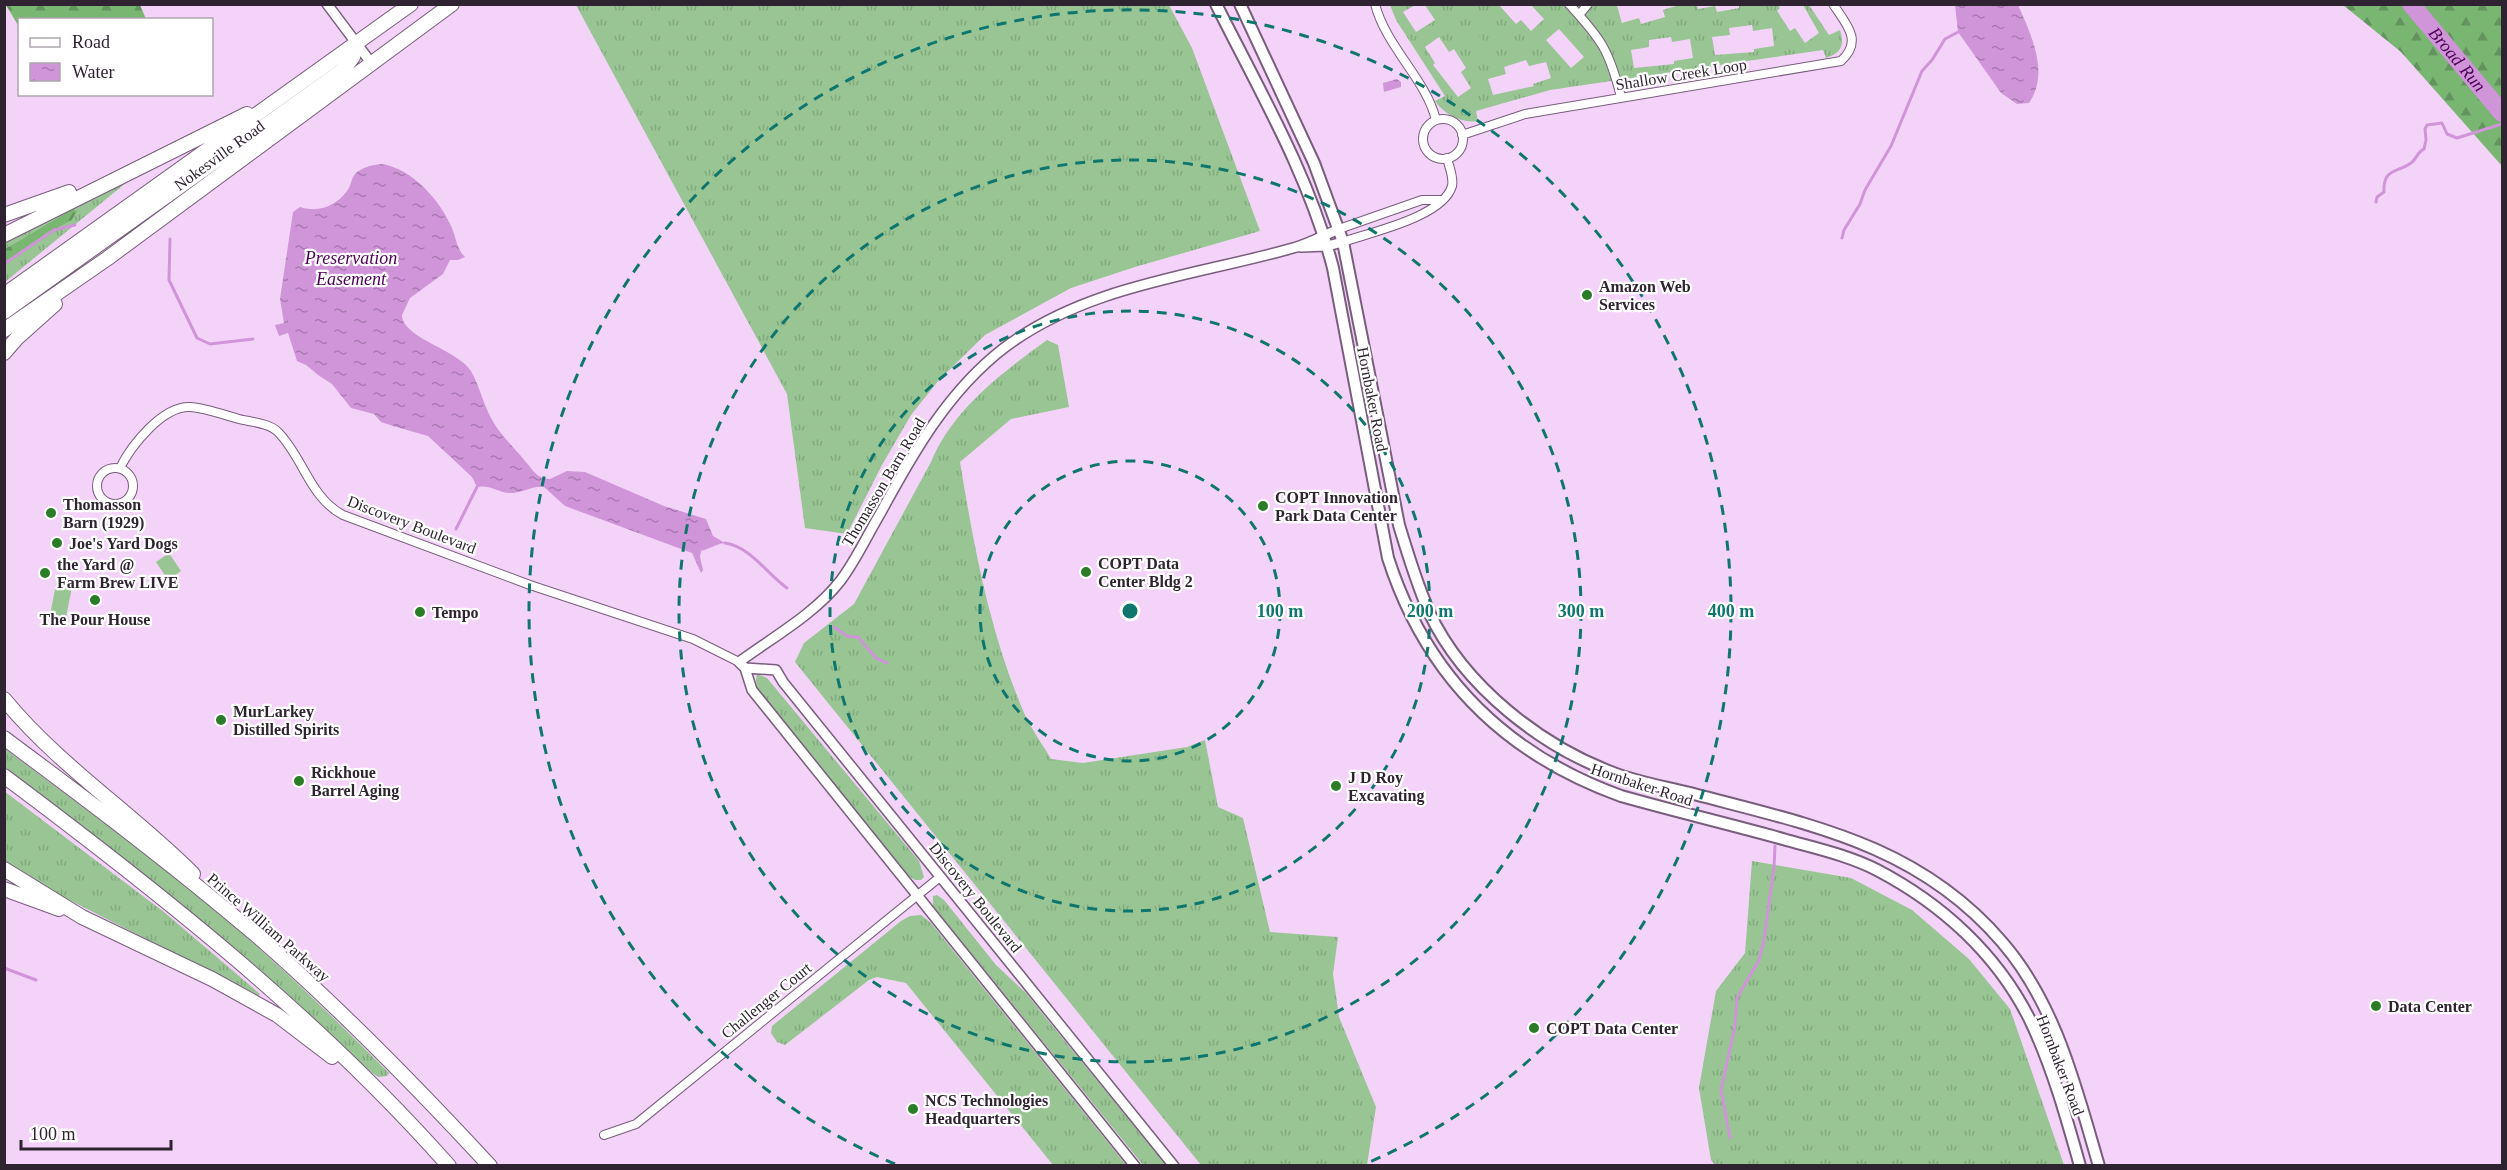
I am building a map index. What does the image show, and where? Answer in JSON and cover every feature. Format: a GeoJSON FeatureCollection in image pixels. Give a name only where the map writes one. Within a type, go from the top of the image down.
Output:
{"type":"FeatureCollection","features":[{"type":"Feature","properties":{"kind":"highway","name":"Nokesville Road"},"geometry":{"type":"LineString","coordinates":[[4,295],[411,4]]}},
{"type":"Feature","properties":{"kind":"highway","name":"Nokesville Road"},"geometry":{"type":"LineString","coordinates":[[4,330],[108,258],[452,4]]}},
{"type":"Feature","properties":{"kind":"highway"},"geometry":{"type":"LineString","coordinates":[[4,312],[343,70],[353,57],[357,44]]}},
{"type":"Feature","properties":{"kind":"highway"},"geometry":{"type":"LineString","coordinates":[[4,235],[286,94]]}},
{"type":"Feature","properties":{"kind":"highway"},"geometry":{"type":"LineString","coordinates":[[4,215],[130,170]]}},
{"type":"Feature","properties":{"kind":"highway"},"geometry":{"type":"LineString","coordinates":[[4,353],[32,324],[108,258]]}},
{"type":"Feature","properties":{"kind":"highway"},"geometry":{"type":"LineString","coordinates":[[4,699],[38,736],[171,852],[257,936]]}},
{"type":"Feature","properties":{"kind":"highway","name":"Prince William Parkway"},"geometry":{"type":"LineString","coordinates":[[4,738],[111,818],[257,936],[383,1053],[489,1166]]}},
{"type":"Feature","properties":{"kind":"highway"},"geometry":{"type":"LineString","coordinates":[[4,776],[154,889],[231,953],[285,1001],[399,1111],[449,1166]]}},
{"type":"Feature","properties":{"kind":"highway"},"geometry":{"type":"LineString","coordinates":[[4,869],[82,917]]}},
{"type":"Feature","properties":{"kind":"highway"},"geometry":{"type":"LineString","coordinates":[[4,889],[82,917],[212,979],[277,1015],[301,1031],[399,1111]]}},
{"type":"Feature","properties":{"kind":"main road","name":"Hornbaker Road"},"geometry":{"type":"LineString","coordinates":[[1216,4],[1288,148],[1326,241],[1388,558],[1398,589],[1425,642],[1454,684],[1501,730],[1525,748],[1562,771],[1589,784],[1680,812],[1838,854],[1876,870],[1923,898],[1953,920],[1993,962],[2029,1018],[2058,1092],[2080,1166]]}},
{"type":"Feature","properties":{"kind":"main road","name":"Hornbaker Road"},"geometry":{"type":"LineString","coordinates":[[1240,4],[1314,163],[1339,229],[1400,525],[1411,565],[1430,614],[1458,658],[1481,686],[1534,732],[1560,747],[1618,774],[1863,842],[1938,883],[1971,910],[2014,956],[2040,998],[2055,1029],[2099,1166]]}},
{"type":"Feature","properties":{"kind":"main road"},"geometry":{"type":"LineString","coordinates":[[1680,812],[1686,792]]}},
{"type":"Feature","properties":{"kind":"street"},"geometry":{"type":"LineString","coordinates":[[327,4],[372,64]]}},
{"type":"Feature","properties":{"kind":"street"},"geometry":{"type":"LineString","coordinates":[[1375,4],[1386,32],[1432,106],[1436,120]]}},
{"type":"Feature","properties":{"kind":"street"},"geometry":{"type":"LineString","coordinates":[[1569,4],[1606,49],[1621,97]]}},
{"type":"Feature","properties":{"kind":"street"},"geometry":{"type":"LineString","coordinates":[[1579,15],[1588,4]]}},
{"type":"Feature","properties":{"kind":"street","name":"Shallow Creek Loop"},"geometry":{"type":"LineString","coordinates":[[1462,135],[1525,114],[1841,61],[1850,53],[1851,36],[1848,26],[1833,4]]}},
{"type":"Feature","properties":{"kind":"street"},"geometry":{"type":"LineString","coordinates":[[1436,120],[1451,120],[1460,129],[1462,135],[1461,147],[1453,156],[1447,158],[1434,157],[1425,149],[1423,143],[1424,131],[1436,120]]}},
{"type":"Feature","properties":{"kind":"street"},"geometry":{"type":"LineString","coordinates":[[1343,242],[1429,212],[1452,186],[1447,158]]}},
{"type":"Feature","properties":{"kind":"street"},"geometry":{"type":"LineString","coordinates":[[1339,229],[1422,200],[1442,200]]}},
{"type":"Feature","properties":{"kind":"street","name":"Thomasson Barn Road"},"geometry":{"type":"LineString","coordinates":[[1326,241],[1339,229]]}},
{"type":"Feature","properties":{"kind":"street","name":"Thomasson Barn Road"},"geometry":{"type":"LineString","coordinates":[[742,665],[833,589],[851,566],[916,449],[931,427],[961,389],[1003,349],[1029,331],[1083,304],[1165,279],[1295,248],[1326,241],[1343,242]]}},
{"type":"Feature","properties":{"kind":"street","name":"Discovery Boulevard"},"geometry":{"type":"LineString","coordinates":[[120,468],[130,449],[144,433],[180,409],[196,408],[267,426],[280,435],[321,498],[338,513],[577,602],[693,639],[742,665],[776,670],[783,682],[1174,1166]]}},
{"type":"Feature","properties":{"kind":"street","name":"Discovery Boulevard"},"geometry":{"type":"LineString","coordinates":[[120,468],[132,478],[133,489],[124,501],[108,502],[100,496],[98,480],[109,469],[120,468]]}},
{"type":"Feature","properties":{"kind":"street"},"geometry":{"type":"LineString","coordinates":[[742,665],[752,690],[1135,1166]]}},
{"type":"Feature","properties":{"kind":"street","name":"Challenger Court"},"geometry":{"type":"LineString","coordinates":[[604,1135],[636,1124],[940,877]]}},
{"type":"Feature","properties":{"kind":"green space"},"geometry":{"type":"Polygon","coordinates":[[[6,5],[140,5],[146,18],[18,18],[18,25],[6,5]]]}},
{"type":"Feature","properties":{"kind":"green space"},"geometry":{"type":"Polygon","coordinates":[[[576,5],[1169,5],[1192,48],[1260,231],[1071,288],[985,335],[939,380],[911,415],[882,465],[847,534],[805,528],[787,394],[576,5]]]}},
{"type":"Feature","properties":{"kind":"green space"},"geometry":{"type":"Polygon","coordinates":[[[1390,5],[1415,5],[1403,12],[1416,32],[1435,20],[1425,5],[1499,5],[1516,24],[1521,20],[1531,31],[1544,19],[1531,5],[1623,5],[1617,6],[1622,23],[1639,18],[1641,24],[1665,17],[1663,10],[1679,5],[1697,5],[1698,9],[1715,6],[1717,12],[1739,8],[1739,5],[1778,5],[1780,8],[1777,11],[1790,31],[1795,28],[1805,43],[1819,33],[1803,5],[1809,5],[1829,35],[1840,30],[1842,44],[1835,54],[1826,58],[1823,50],[1550,90],[1476,111],[1478,121],[1472,122],[1454,117],[1435,101],[1445,96],[1396,20],[1390,5]],[[1752,25],[1729,28],[1730,35],[1712,37],[1715,55],[1754,52],[1754,49],[1774,46],[1772,28],[1753,31],[1752,25]],[[1559,29],[1546,40],[1571,68],[1584,57],[1559,29]],[[1439,37],[1425,47],[1435,63],[1433,65],[1458,97],[1471,88],[1461,72],[1466,68],[1454,49],[1449,52],[1439,37]],[[1671,37],[1649,40],[1649,47],[1631,50],[1634,68],[1674,64],[1674,61],[1693,58],[1690,39],[1672,42],[1671,37]],[[1526,60],[1504,67],[1506,74],[1488,79],[1493,95],[1534,86],[1533,84],[1551,78],[1546,62],[1529,66],[1526,60]]]}},
{"type":"Feature","properties":{"kind":"green space"},"geometry":{"type":"Polygon","coordinates":[[[2343,5],[2502,5],[2502,166],[2401,52],[2343,5]]]}},
{"type":"Feature","properties":{"kind":"green space"},"geometry":{"type":"Polygon","coordinates":[[[1707,18],[1709,31],[1691,34],[1688,22],[1707,18]]]}},
{"type":"Feature","properties":{"kind":"green space"},"geometry":{"type":"Polygon","coordinates":[[[1472,28],[1484,42],[1475,51],[1463,37],[1472,28]]]}},
{"type":"Feature","properties":{"kind":"green space"},"geometry":{"type":"Polygon","coordinates":[[[127,182],[5,282],[4,263],[47,233],[71,221],[72,209],[5,249],[5,243],[38,224],[127,182]]]}},
{"type":"Feature","properties":{"kind":"green space"},"geometry":{"type":"Polygon","coordinates":[[[72,209],[77,211],[71,221],[47,233],[5,263],[5,249],[72,209]]]}},
{"type":"Feature","properties":{"kind":"green space"},"geometry":{"type":"Polygon","coordinates":[[[1047,340],[1058,345],[1069,407],[1011,419],[960,462],[985,590],[1013,685],[1028,721],[1051,759],[1083,763],[1187,747],[1205,740],[1218,807],[1243,818],[1270,932],[1338,937],[1333,974],[1339,1017],[1376,1107],[1367,1165],[1201,1165],[795,662],[804,643],[854,604],[940,443],[952,425],[981,393],[1047,340]]]}},
{"type":"Feature","properties":{"kind":"green space"},"geometry":{"type":"Polygon","coordinates":[[[169,553],[181,571],[168,580],[156,562],[169,553]]]}},
{"type":"Feature","properties":{"kind":"green space"},"geometry":{"type":"Polygon","coordinates":[[[57,579],[73,582],[66,617],[50,615],[57,579]]]}},
{"type":"Feature","properties":{"kind":"green space"},"geometry":{"type":"Polygon","coordinates":[[[757,674],[767,678],[919,861],[924,877],[921,880],[915,880],[903,872],[757,690],[757,674]]]}},
{"type":"Feature","properties":{"kind":"green space"},"geometry":{"type":"Polygon","coordinates":[[[4,748],[155,862],[243,934],[353,1037],[389,1073],[387,1076],[378,1077],[370,1071],[212,929],[5,769],[4,748]]]}},
{"type":"Feature","properties":{"kind":"green space"},"geometry":{"type":"Polygon","coordinates":[[[4,791],[164,912],[260,994],[258,996],[40,885],[5,864],[4,791]]]}},
{"type":"Feature","properties":{"kind":"green space"},"geometry":{"type":"Polygon","coordinates":[[[1752,861],[1851,878],[1912,910],[1969,959],[2010,1009],[2064,1165],[1715,1165],[1711,1160],[1699,1088],[1716,991],[1745,953],[1752,861]]]}},
{"type":"Feature","properties":{"kind":"green space"},"geometry":{"type":"Polygon","coordinates":[[[937,895],[944,900],[996,965],[1026,993],[1166,1165],[1143,1165],[933,906],[933,896],[937,895]]]}},
{"type":"Feature","properties":{"kind":"green space"},"geometry":{"type":"Polygon","coordinates":[[[921,915],[931,923],[1126,1165],[1053,1165],[906,983],[877,977],[869,980],[785,1045],[777,1042],[771,1033],[772,1026],[901,921],[910,916],[921,915]]]}},
{"type":"Feature","properties":{"kind":"water"},"geometry":{"type":"Polygon","coordinates":[[[1955,5],[2018,5],[2033,41],[2038,66],[2038,79],[2029,103],[2017,104],[2001,93],[1958,32],[1955,5]]]}},
{"type":"Feature","properties":{"kind":"water"},"geometry":{"type":"Polygon","coordinates":[[[1397,79],[1401,82],[1401,87],[1384,92],[1383,83],[1397,79]]]}},
{"type":"Feature","properties":{"kind":"water","name":"Preservation Easement"},"geometry":{"type":"Polygon","coordinates":[[[381,164],[403,172],[424,187],[447,217],[458,247],[465,257],[450,260],[443,274],[410,298],[402,315],[404,323],[420,337],[464,363],[471,371],[495,424],[538,476],[550,479],[567,471],[585,472],[664,506],[706,519],[713,536],[725,543],[701,551],[703,570],[701,573],[692,553],[565,506],[544,487],[511,493],[477,487],[472,477],[428,436],[381,422],[374,414],[351,408],[332,384],[297,361],[288,333],[279,336],[275,325],[284,323],[280,299],[293,212],[300,207],[320,209],[338,201],[358,172],[381,164]]]}},
{"type":"Feature","properties":{"kind":"waterway","name":"Broad Run"},"geometry":{"type":"LineString","coordinates":[[2411,4],[2502,113]]}},
{"type":"Feature","properties":{"kind":"waterway"},"geometry":{"type":"LineString","coordinates":[[1842,238],[1865,190],[1891,146],[1922,71],[1945,39],[1960,31]]}},
{"type":"Feature","properties":{"kind":"waterway"},"geometry":{"type":"LineString","coordinates":[[2376,202],[2377,197],[2384,192],[2384,184],[2388,175],[2411,163],[2424,149],[2427,125],[2442,123],[2447,134],[2457,138],[2502,124]]}},
{"type":"Feature","properties":{"kind":"waterway"},"geometry":{"type":"LineString","coordinates":[[4,264],[54,230],[75,225]]}},
{"type":"Feature","properties":{"kind":"waterway"},"geometry":{"type":"LineString","coordinates":[[170,239],[169,280],[197,338],[210,344],[253,339]]}},
{"type":"Feature","properties":{"kind":"waterway"},"geometry":{"type":"LineString","coordinates":[[456,529],[477,487]]}},
{"type":"Feature","properties":{"kind":"waterway"},"geometry":{"type":"LineString","coordinates":[[725,543],[751,555],[787,588]]}},
{"type":"Feature","properties":{"kind":"waterway"},"geometry":{"type":"LineString","coordinates":[[834,627],[847,636],[858,637],[876,658],[887,663]]}},
{"type":"Feature","properties":{"kind":"waterway"},"geometry":{"type":"LineString","coordinates":[[1730,1138],[1721,1090],[1735,1026],[1737,998],[1759,960],[1764,940],[1775,846]]}},
{"type":"Feature","properties":{"kind":"waterway"},"geometry":{"type":"LineString","coordinates":[[4,968],[36,980]]}},
{"type":"Feature","properties":{"kind":"place","name":"Amazon Web Services"},"geometry":{"type":"Point","coordinates":[1587,295]}},
{"type":"Feature","properties":{"kind":"place","name":"COPT Innovation Park Data Center"},"geometry":{"type":"Point","coordinates":[1263,506]}},
{"type":"Feature","properties":{"kind":"place","name":"Thomasson Barn (1929)"},"geometry":{"type":"Point","coordinates":[51,513]}},
{"type":"Feature","properties":{"kind":"place","name":"Joe's Yard Dogs"},"geometry":{"type":"Point","coordinates":[57,543]}},
{"type":"Feature","properties":{"kind":"place","name":"COPT Data Center Bldg 2"},"geometry":{"type":"Point","coordinates":[1086,572]}},
{"type":"Feature","properties":{"kind":"place","name":"the Yard @ Farm Brew LIVE"},"geometry":{"type":"Point","coordinates":[45,573]}},
{"type":"Feature","properties":{"kind":"place","name":"The Pour House"},"geometry":{"type":"Point","coordinates":[95,600]}},
{"type":"Feature","properties":{"kind":"place","name":"Tempo"},"geometry":{"type":"Point","coordinates":[420,612]}},
{"type":"Feature","properties":{"kind":"place","name":"MurLarkey Distilled Spirits"},"geometry":{"type":"Point","coordinates":[221,720]}},
{"type":"Feature","properties":{"kind":"place","name":"Rickhoue Barrel Aging"},"geometry":{"type":"Point","coordinates":[299,781]}},
{"type":"Feature","properties":{"kind":"place","name":"J D Roy Excavating"},"geometry":{"type":"Point","coordinates":[1336,786]}},
{"type":"Feature","properties":{"kind":"place","name":"Data Center"},"geometry":{"type":"Point","coordinates":[2376,1006]}},
{"type":"Feature","properties":{"kind":"place","name":"COPT Data Center"},"geometry":{"type":"Point","coordinates":[1534,1028]}},
{"type":"Feature","properties":{"kind":"place","name":"NCS Technologies Headquarters"},"geometry":{"type":"Point","coordinates":[913,1109]}}]}
